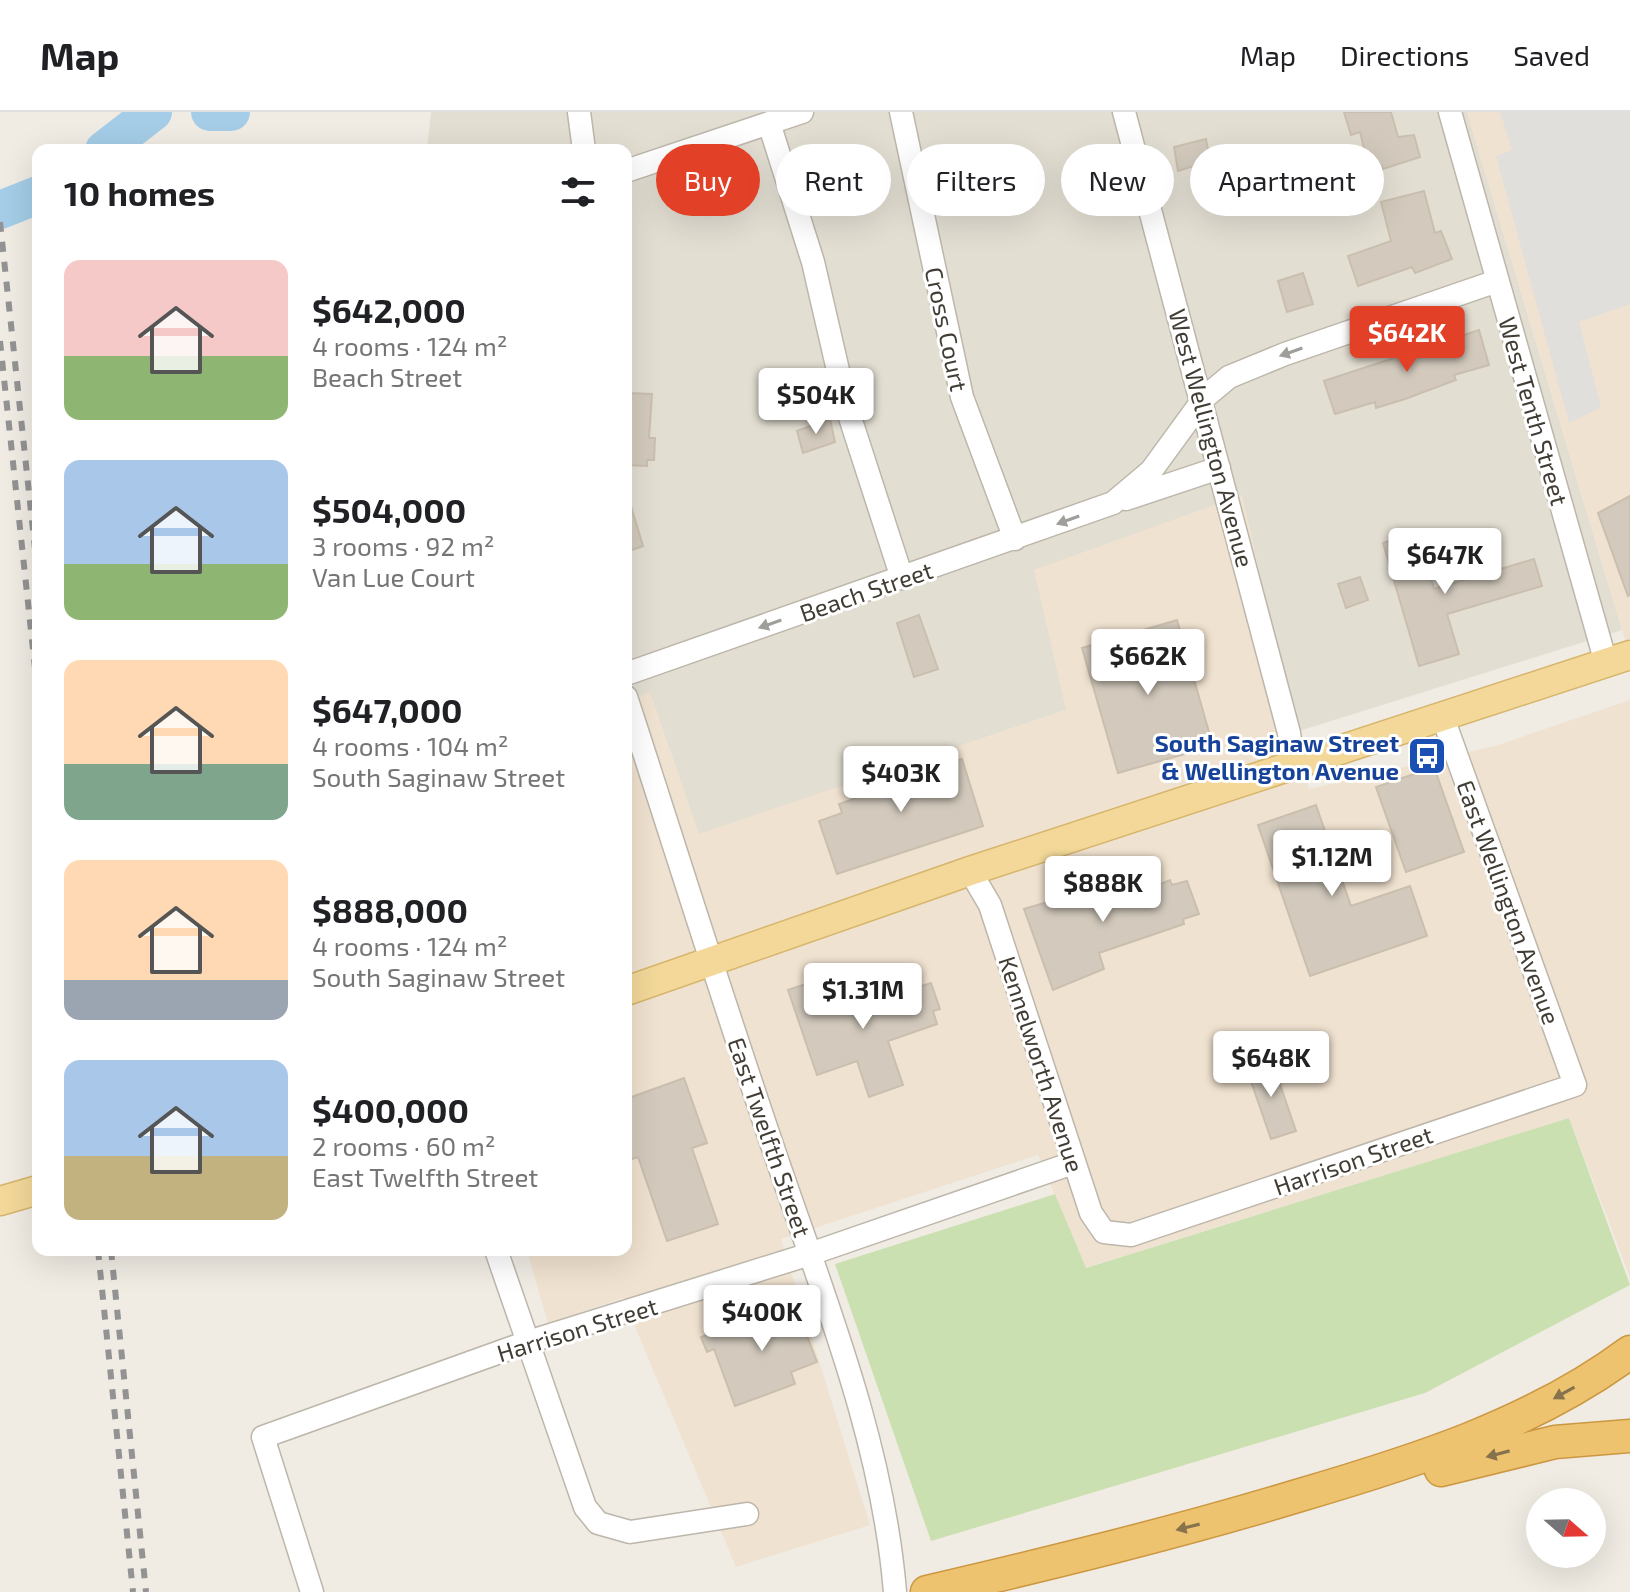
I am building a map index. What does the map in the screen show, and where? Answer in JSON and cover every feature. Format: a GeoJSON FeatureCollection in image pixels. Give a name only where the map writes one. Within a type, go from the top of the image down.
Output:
{"type":"FeatureCollection","features":[{"type":"Feature","properties":{"kind":"highway"},"geometry":{"type":"LineString","coordinates":[[1226,1518],[1452,1446],[1537,1408],[1630,1352]]}},
{"type":"Feature","properties":{"kind":"highway"},"geometry":{"type":"LineString","coordinates":[[927,1592],[1226,1518],[1371,1488],[1518,1449],[1630,1436]]}},
{"type":"Feature","properties":{"kind":"main road"},"geometry":{"type":"LineString","coordinates":[[632,989],[970,871],[1618,659]]}},
{"type":"Feature","properties":{"kind":"main road"},"geometry":{"type":"LineString","coordinates":[[0,1201],[32,1192]]}},
{"type":"Feature","properties":{"kind":"street"},"geometry":{"type":"LineString","coordinates":[[579,112],[583,144]]}},
{"type":"Feature","properties":{"kind":"street"},"geometry":{"type":"LineString","coordinates":[[632,169],[802,112]]}},
{"type":"Feature","properties":{"kind":"street","name":"Cross Court"},"geometry":{"type":"LineString","coordinates":[[901,112],[962,397],[1015,539]]}},
{"type":"Feature","properties":{"kind":"street","name":"West Wellington Avenue"},"geometry":{"type":"LineString","coordinates":[[1124,112],[1289,733],[1294,766]]}},
{"type":"Feature","properties":{"kind":"street","name":"West Tenth Street"},"geometry":{"type":"LineString","coordinates":[[1450,112],[1497,281],[1618,659]]}},
{"type":"Feature","properties":{"kind":"street"},"geometry":{"type":"LineString","coordinates":[[769,123],[813,262],[846,405],[902,578]]}},
{"type":"Feature","properties":{"kind":"street","name":"Beach Street"},"geometry":{"type":"LineString","coordinates":[[1105,506],[1132,490],[1151,471],[1202,402],[1221,382],[1241,370],[1497,281]]}},
{"type":"Feature","properties":{"kind":"street","name":"Beach Street"},"geometry":{"type":"LineString","coordinates":[[632,672],[1219,468]]}},
{"type":"Feature","properties":{"kind":"street","name":"East Twelfth Street"},"geometry":{"type":"LineString","coordinates":[[632,716],[872,1450],[886,1514],[895,1585]]}},
{"type":"Feature","properties":{"kind":"street","name":"East Wellington Avenue"},"geometry":{"type":"LineString","coordinates":[[1443,718],[1575,1085]]}},
{"type":"Feature","properties":{"kind":"street","name":"Kennelworth Avenue"},"geometry":{"type":"LineString","coordinates":[[970,871],[990,905],[1091,1213],[1104,1232],[1131,1235]]}},
{"type":"Feature","properties":{"kind":"street","name":"Harrison Street"},"geometry":{"type":"LineString","coordinates":[[1131,1235],[1575,1085]]}},
{"type":"Feature","properties":{"kind":"street","name":"Harrison Street"},"geometry":{"type":"LineString","coordinates":[[312,1592],[263,1437],[525,1343],[810,1254],[1073,1163]]}},
{"type":"Feature","properties":{"kind":"street"},"geometry":{"type":"LineString","coordinates":[[498,1256],[525,1343],[585,1507],[598,1523],[630,1532],[747,1514]]}},
{"type":"Feature","properties":{"kind":"shaded area"},"geometry":{"type":"Polygon","coordinates":[[[431,112],[1467,112],[1622,630],[1296,732],[1241,496],[1066,710],[698,835],[650,693],[632,698],[632,144],[428,144],[431,112]]]}},
{"type":"Feature","properties":{"kind":"shaded area"},"geometry":{"type":"Polygon","coordinates":[[[1467,112],[1630,112],[1630,657],[1622,630],[1467,112]]]}},
{"type":"Feature","properties":{"kind":"shaded area"},"geometry":{"type":"Polygon","coordinates":[[[1500,112],[1630,112],[1630,304],[1579,322],[1601,407],[1569,423],[1496,156],[1512,150],[1500,112]]]}},
{"type":"Feature","properties":{"kind":"shaded area"},"geometry":{"type":"Polygon","coordinates":[[[1242,495],[1309,789],[1495,746],[1630,700],[1630,1277],[1569,1118],[1085,1268],[1038,1155],[781,1239],[870,1525],[736,1567],[623,1298],[548,1323],[529,1256],[632,1256],[632,698],[650,692],[699,834],[1066,710],[1034,570],[1242,495]]]}},
{"type":"Feature","properties":{"kind":"green space"},"geometry":{"type":"Polygon","coordinates":[[[1569,1118],[1630,1285],[1425,1393],[931,1541],[835,1264],[1055,1194],[1086,1268],[1569,1118]]]}},
{"type":"Feature","properties":{"kind":"building"},"geometry":{"type":"Polygon","coordinates":[[[1344,112],[1391,112],[1398,137],[1414,135],[1420,157],[1384,169],[1384,144],[1363,144],[1360,132],[1351,135],[1344,112]]]}},
{"type":"Feature","properties":{"kind":"building"},"geometry":{"type":"Polygon","coordinates":[[[1206,139],[1207,144],[1190,144],[1190,167],[1178,171],[1174,147],[1206,139]]]}},
{"type":"Feature","properties":{"kind":"building"},"geometry":{"type":"Polygon","coordinates":[[[1424,191],[1435,233],[1441,231],[1452,259],[1415,273],[1412,267],[1358,286],[1348,256],[1391,241],[1384,201],[1424,191]]]}},
{"type":"Feature","properties":{"kind":"building"},"geometry":{"type":"Polygon","coordinates":[[[1303,273],[1313,304],[1287,312],[1278,281],[1303,273]]]}},
{"type":"Feature","properties":{"kind":"building"},"geometry":{"type":"Polygon","coordinates":[[[1479,330],[1489,365],[1454,375],[1456,380],[1405,399],[1376,408],[1375,402],[1335,414],[1324,381],[1479,330]]]}},
{"type":"Feature","properties":{"kind":"building"},"geometry":{"type":"Polygon","coordinates":[[[632,393],[652,394],[649,438],[655,438],[654,460],[647,460],[647,466],[632,465],[632,393]]]}},
{"type":"Feature","properties":{"kind":"building"},"geometry":{"type":"Polygon","coordinates":[[[830,419],[835,442],[803,453],[797,431],[830,419]]]}},
{"type":"Feature","properties":{"kind":"building"},"geometry":{"type":"Polygon","coordinates":[[[1630,496],[1630,595],[1628,596],[1598,513],[1630,496]]]}},
{"type":"Feature","properties":{"kind":"building"},"geometry":{"type":"Polygon","coordinates":[[[632,510],[643,546],[632,550],[632,510]]]}},
{"type":"Feature","properties":{"kind":"building"},"geometry":{"type":"Polygon","coordinates":[[[1417,532],[1434,589],[1534,559],[1542,586],[1447,614],[1459,654],[1419,666],[1383,543],[1417,532]]]}},
{"type":"Feature","properties":{"kind":"building"},"geometry":{"type":"Polygon","coordinates":[[[1360,577],[1368,600],[1346,608],[1338,584],[1360,577]]]}},
{"type":"Feature","properties":{"kind":"building"},"geometry":{"type":"Polygon","coordinates":[[[919,615],[938,669],[914,677],[897,623],[919,615]]]}},
{"type":"Feature","properties":{"kind":"building"},"geometry":{"type":"Polygon","coordinates":[[[1177,620],[1213,746],[1118,773],[1082,648],[1177,620]]]}},
{"type":"Feature","properties":{"kind":"building"},"geometry":{"type":"Polygon","coordinates":[[[906,752],[914,775],[962,759],[983,826],[837,874],[819,821],[842,813],[839,804],[859,797],[856,788],[891,777],[885,759],[906,752]]]}},
{"type":"Feature","properties":{"kind":"building"},"geometry":{"type":"Polygon","coordinates":[[[1434,767],[1464,852],[1406,872],[1376,787],[1434,767]]]}},
{"type":"Feature","properties":{"kind":"building"},"geometry":{"type":"Polygon","coordinates":[[[1316,805],[1351,906],[1410,886],[1427,936],[1310,976],[1258,825],[1316,805]]]}},
{"type":"Feature","properties":{"kind":"building"},"geometry":{"type":"Polygon","coordinates":[[[1136,876],[1141,892],[1170,880],[1172,885],[1187,881],[1199,914],[1183,919],[1184,924],[1099,953],[1104,969],[1053,990],[1024,909],[1136,876]]]}},
{"type":"Feature","properties":{"kind":"building"},"geometry":{"type":"Polygon","coordinates":[[[931,983],[940,1009],[933,1011],[937,1024],[888,1041],[903,1085],[869,1097],[857,1061],[817,1075],[788,990],[806,984],[815,1010],[869,991],[872,1002],[931,983]]]}},
{"type":"Feature","properties":{"kind":"building"},"geometry":{"type":"Polygon","coordinates":[[[1271,1058],[1296,1131],[1271,1139],[1246,1067],[1271,1058]]]}},
{"type":"Feature","properties":{"kind":"building"},"geometry":{"type":"Polygon","coordinates":[[[684,1078],[707,1143],[692,1148],[718,1224],[667,1241],[638,1157],[632,1159],[632,1097],[684,1078]]]}},
{"type":"Feature","properties":{"kind":"building"},"geometry":{"type":"Polygon","coordinates":[[[794,1302],[817,1362],[791,1372],[795,1384],[735,1406],[714,1349],[707,1352],[701,1337],[794,1302]]]}},
{"type":"Feature","properties":{"kind":"waterway"},"geometry":{"type":"LineString","coordinates":[[112,144],[153,112]]}},
{"type":"Feature","properties":{"kind":"waterway"},"geometry":{"type":"LineString","coordinates":[[210,112],[231,112]]}},
{"type":"Feature","properties":{"kind":"waterway"},"geometry":{"type":"LineString","coordinates":[[0,210],[32,197]]}},
{"type":"Feature","properties":{"kind":"railway"},"geometry":{"type":"LineString","coordinates":[[0,222],[32,521]]}},
{"type":"Feature","properties":{"kind":"railway"},"geometry":{"type":"LineString","coordinates":[[0,341],[32,640]]}},
{"type":"Feature","properties":{"kind":"railway"},"geometry":{"type":"LineString","coordinates":[[99,1256],[133,1592]]}},
{"type":"Feature","properties":{"kind":"railway"},"geometry":{"type":"LineString","coordinates":[[112,1256],[146,1592]]}},
{"type":"Feature","properties":{"kind":"place","name":"South Saginaw Street & Wellington Avenue"},"geometry":{"type":"Point","coordinates":[1427,756]}}]}
